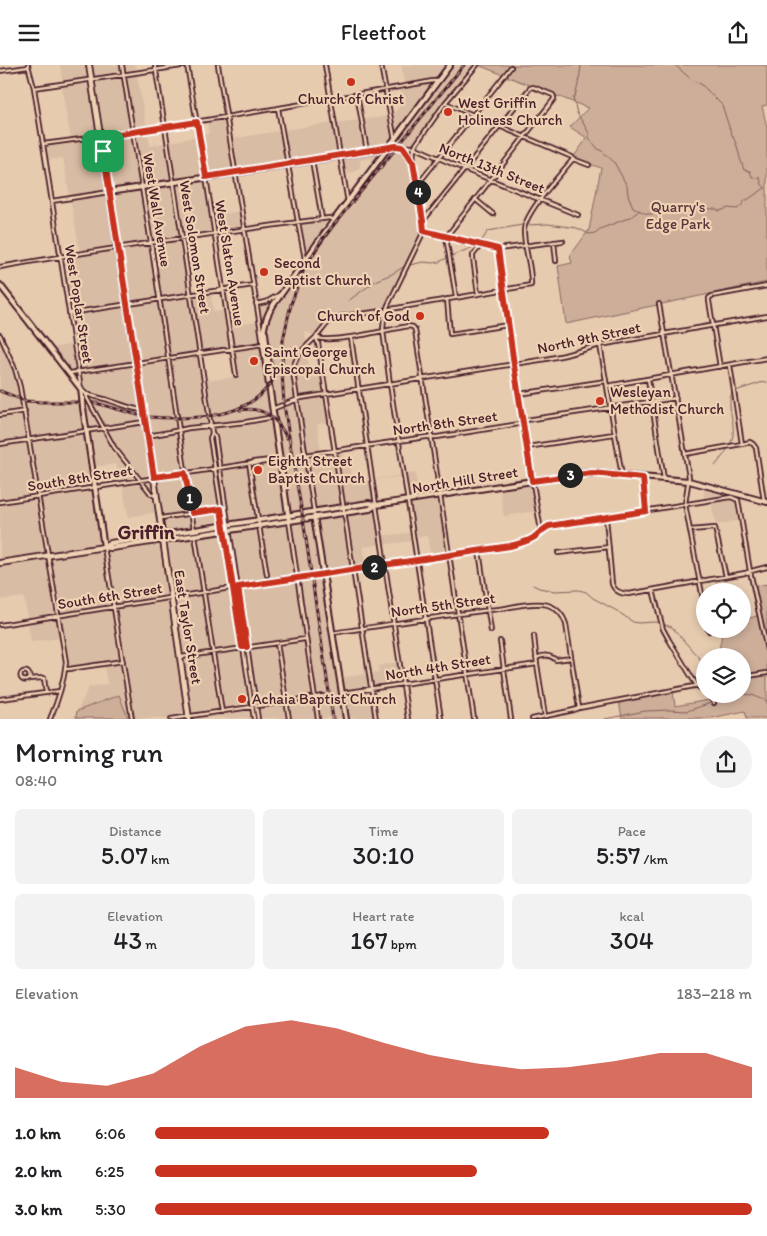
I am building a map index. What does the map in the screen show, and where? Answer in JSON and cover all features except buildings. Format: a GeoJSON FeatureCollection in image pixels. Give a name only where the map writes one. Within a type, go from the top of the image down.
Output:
{"type":"FeatureCollection","features":[{"type":"Feature","properties":{"kind":"main road","name":"East Taylor Street"},"geometry":{"type":"LineString","coordinates":[[90,65],[189,717]]}},
{"type":"Feature","properties":{"kind":"main road"},"geometry":{"type":"LineString","coordinates":[[0,563],[104,547],[112,548],[162,537]]}},
{"type":"Feature","properties":{"kind":"street","name":"West Wall Avenue"},"geometry":{"type":"LineString","coordinates":[[122,65],[222,711]]}},
{"type":"Feature","properties":{"kind":"street","name":"West Solomon Street"},"geometry":{"type":"LineString","coordinates":[[155,65],[212,433],[215,437],[227,531]]}},
{"type":"Feature","properties":{"kind":"street"},"geometry":{"type":"LineString","coordinates":[[34,88],[188,65]]}},
{"type":"Feature","properties":{"kind":"street","name":"West Slaton Avenue"},"geometry":{"type":"LineString","coordinates":[[188,65],[236,375]]}},
{"type":"Feature","properties":{"kind":"street"},"geometry":{"type":"LineString","coordinates":[[218,65],[269,383],[318,719]]}},
{"type":"Feature","properties":{"kind":"street"},"geometry":{"type":"LineString","coordinates":[[325,65],[348,201]]}},
{"type":"Feature","properties":{"kind":"street"},"geometry":{"type":"LineString","coordinates":[[381,65],[396,146]]}},
{"type":"Feature","properties":{"kind":"street"},"geometry":{"type":"LineString","coordinates":[[263,344],[267,315],[274,304],[305,259],[450,65]]}},
{"type":"Feature","properties":{"kind":"street"},"geometry":{"type":"LineString","coordinates":[[441,719],[390,384],[383,323],[387,310],[424,231],[413,162],[414,147],[445,103],[477,65]]}},
{"type":"Feature","properties":{"kind":"street"},"geometry":{"type":"LineString","coordinates":[[0,71],[28,66]]}},
{"type":"Feature","properties":{"kind":"street","name":"West Poplar Street"},"geometry":{"type":"LineString","coordinates":[[28,66],[34,88],[70,313],[104,547]]}},
{"type":"Feature","properties":{"kind":"street"},"geometry":{"type":"LineString","coordinates":[[417,184],[511,67]]}},
{"type":"Feature","properties":{"kind":"street"},"geometry":{"type":"LineString","coordinates":[[43,144],[197,122],[438,81]]}},
{"type":"Feature","properties":{"kind":"street"},"geometry":{"type":"LineString","coordinates":[[423,221],[530,88],[533,87],[553,95],[554,97],[524,137],[446,237],[456,297]]}},
{"type":"Feature","properties":{"kind":"street"},"geometry":{"type":"LineString","coordinates":[[357,94],[367,151]]}},
{"type":"Feature","properties":{"kind":"street"},"geometry":{"type":"LineString","coordinates":[[445,103],[589,165]]}},
{"type":"Feature","properties":{"kind":"street"},"geometry":{"type":"LineString","coordinates":[[278,108],[305,259]]}},
{"type":"Feature","properties":{"kind":"street","name":"North 13th Street"},"geometry":{"type":"LineString","coordinates":[[109,192],[396,146],[414,147],[438,159],[578,215]]}},
{"type":"Feature","properties":{"kind":"street"},"geometry":{"type":"LineString","coordinates":[[403,147],[413,162]]}},
{"type":"Feature","properties":{"kind":"street"},"geometry":{"type":"LineString","coordinates":[[346,719],[297,399],[293,367],[295,361],[329,321],[338,317],[531,285],[524,225],[540,200],[573,159]]}},
{"type":"Feature","properties":{"kind":"street"},"geometry":{"type":"LineString","coordinates":[[312,160],[322,219]]}},
{"type":"Feature","properties":{"kind":"street"},"geometry":{"type":"LineString","coordinates":[[52,201],[109,192]]}},
{"type":"Feature","properties":{"kind":"street"},"geometry":{"type":"LineString","coordinates":[[475,199],[493,214]]}},
{"type":"Feature","properties":{"kind":"street"},"geometry":{"type":"LineString","coordinates":[[0,267],[215,233],[322,219],[334,220]]}},
{"type":"Feature","properties":{"kind":"street"},"geometry":{"type":"LineString","coordinates":[[424,231],[498,249],[563,241]]}},
{"type":"Feature","properties":{"kind":"street"},"geometry":{"type":"LineString","coordinates":[[554,242],[556,261]]}},
{"type":"Feature","properties":{"kind":"street"},"geometry":{"type":"LineString","coordinates":[[478,294],[473,255],[482,245]]}},
{"type":"Feature","properties":{"kind":"street"},"geometry":{"type":"LineString","coordinates":[[498,249],[518,394],[541,531]]}},
{"type":"Feature","properties":{"kind":"street"},"geometry":{"type":"LineString","coordinates":[[0,285],[86,394],[103,429],[122,458],[151,494],[156,496]]}},
{"type":"Feature","properties":{"kind":"street"},"geometry":{"type":"LineString","coordinates":[[70,313],[253,285]]}},
{"type":"Feature","properties":{"kind":"street"},"geometry":{"type":"LineString","coordinates":[[720,367],[709,298],[767,286]]}},
{"type":"Feature","properties":{"kind":"street"},"geometry":{"type":"LineString","coordinates":[[256,304],[266,302],[281,294]]}},
{"type":"Feature","properties":{"kind":"street"},"geometry":{"type":"LineString","coordinates":[[447,299],[450,334],[508,325]]}},
{"type":"Feature","properties":{"kind":"street"},"geometry":{"type":"LineString","coordinates":[[266,302],[274,304]]}},
{"type":"Feature","properties":{"kind":"street"},"geometry":{"type":"LineString","coordinates":[[658,304],[686,454],[689,481],[685,504],[700,581]]}},
{"type":"Feature","properties":{"kind":"street","name":"North 9th Street"},"geometry":{"type":"LineString","coordinates":[[272,409],[297,399],[514,365],[565,355],[600,345],[767,316]]}},
{"type":"Feature","properties":{"kind":"street"},"geometry":{"type":"LineString","coordinates":[[264,326],[269,383]]}},
{"type":"Feature","properties":{"kind":"street"},"geometry":{"type":"LineString","coordinates":[[316,337],[320,340],[350,338],[408,327],[413,327],[415,330],[474,719]]}},
{"type":"Feature","properties":{"kind":"street"},"geometry":{"type":"LineString","coordinates":[[0,335],[15,369],[20,387],[66,662],[60,691],[50,719]]}},
{"type":"Feature","properties":{"kind":"street"},"geometry":{"type":"LineString","coordinates":[[316,337],[376,719]]}},
{"type":"Feature","properties":{"kind":"street"},"geometry":{"type":"LineString","coordinates":[[350,338],[408,719]]}},
{"type":"Feature","properties":{"kind":"street"},"geometry":{"type":"LineString","coordinates":[[68,373],[263,344]]}},
{"type":"Feature","properties":{"kind":"street"},"geometry":{"type":"LineString","coordinates":[[600,345],[622,476]]}},
{"type":"Feature","properties":{"kind":"street"},"geometry":{"type":"LineString","coordinates":[[607,386],[767,359]]}},
{"type":"Feature","properties":{"kind":"street"},"geometry":{"type":"LineString","coordinates":[[730,365],[742,444]]}},
{"type":"Feature","properties":{"kind":"street"},"geometry":{"type":"LineString","coordinates":[[648,379],[664,479]]}},
{"type":"Feature","properties":{"kind":"street"},"geometry":{"type":"LineString","coordinates":[[518,394],[606,381]]}},
{"type":"Feature","properties":{"kind":"street"},"geometry":{"type":"LineString","coordinates":[[86,394],[143,410]]}},
{"type":"Feature","properties":{"kind":"street","name":"North 8th Street"},"geometry":{"type":"LineString","coordinates":[[305,455],[431,436],[437,437],[519,424],[526,420],[676,398]]}},
{"type":"Feature","properties":{"kind":"street"},"geometry":{"type":"LineString","coordinates":[[0,415],[24,411]]}},
{"type":"Feature","properties":{"kind":"street"},"geometry":{"type":"LineString","coordinates":[[147,435],[274,417]]}},
{"type":"Feature","properties":{"kind":"street"},"geometry":{"type":"LineString","coordinates":[[0,444],[145,422]]}},
{"type":"Feature","properties":{"kind":"street","name":"West Solomon Street"},"geometry":{"type":"LineString","coordinates":[[212,433],[210,438],[221,509],[226,525]]}},
{"type":"Feature","properties":{"kind":"street"},"geometry":{"type":"LineString","coordinates":[[527,447],[615,434]]}},
{"type":"Feature","properties":{"kind":"street"},"geometry":{"type":"LineString","coordinates":[[686,454],[742,444],[753,444],[756,448],[766,501]]}},
{"type":"Feature","properties":{"kind":"street","name":"South 8th Street"},"geometry":{"type":"LineString","coordinates":[[0,502],[280,459]]}},
{"type":"Feature","properties":{"kind":"street"},"geometry":{"type":"LineString","coordinates":[[250,463],[267,575]]}},
{"type":"Feature","properties":{"kind":"street","name":"North Hill Street"},"geometry":{"type":"LineString","coordinates":[[162,537],[227,531],[370,509],[376,505],[592,473],[689,481],[766,501]]}},
{"type":"Feature","properties":{"kind":"street"},"geometry":{"type":"LineString","coordinates":[[643,478],[646,511]]}},
{"type":"Feature","properties":{"kind":"street","name":"South 6th Street"},"geometry":{"type":"LineString","coordinates":[[0,625],[171,597],[480,551],[521,543],[532,539],[549,526],[731,497],[738,500],[750,571]]}},
{"type":"Feature","properties":{"kind":"street"},"geometry":{"type":"LineString","coordinates":[[162,537],[194,530],[314,511],[369,503],[376,505]]}},
{"type":"Feature","properties":{"kind":"street"},"geometry":{"type":"LineString","coordinates":[[160,518],[221,509]]}},
{"type":"Feature","properties":{"kind":"street"},"geometry":{"type":"LineString","coordinates":[[606,517],[612,584],[617,591],[623,594],[726,577],[767,567]]}},
{"type":"Feature","properties":{"kind":"street"},"geometry":{"type":"LineString","coordinates":[[690,530],[715,528],[726,577]]}},
{"type":"Feature","properties":{"kind":"street"},"geometry":{"type":"LineString","coordinates":[[227,531],[238,587],[256,719]]}},
{"type":"Feature","properties":{"kind":"street"},"geometry":{"type":"LineString","coordinates":[[227,531],[242,647],[254,706]]}},
{"type":"Feature","properties":{"kind":"street"},"geometry":{"type":"LineString","coordinates":[[104,547],[132,719]]}},
{"type":"Feature","properties":{"kind":"street"},"geometry":{"type":"LineString","coordinates":[[558,553],[609,547]]}},
{"type":"Feature","properties":{"kind":"street"},"geometry":{"type":"LineString","coordinates":[[480,551],[491,631]]}},
{"type":"Feature","properties":{"kind":"street"},"geometry":{"type":"LineString","coordinates":[[750,571],[767,650]]}},
{"type":"Feature","properties":{"kind":"street"},"geometry":{"type":"LineString","coordinates":[[653,589],[668,641],[696,683]]}},
{"type":"Feature","properties":{"kind":"street","name":"North 5th Street"},"geometry":{"type":"LineString","coordinates":[[332,633],[458,613],[537,604],[557,609],[564,618],[571,658]]}},
{"type":"Feature","properties":{"kind":"street"},"geometry":{"type":"LineString","coordinates":[[534,636],[545,716]]}},
{"type":"Feature","properties":{"kind":"street"},"geometry":{"type":"LineString","coordinates":[[181,657],[306,639]]}},
{"type":"Feature","properties":{"kind":"street"},"geometry":{"type":"LineString","coordinates":[[500,641],[511,719]]}},
{"type":"Feature","properties":{"kind":"street"},"geometry":{"type":"LineString","coordinates":[[277,643],[288,719]]}},
{"type":"Feature","properties":{"kind":"street"},"geometry":{"type":"LineString","coordinates":[[536,658],[545,655],[556,660],[571,658],[579,708]]}},
{"type":"Feature","properties":{"kind":"street"},"geometry":{"type":"LineString","coordinates":[[65,669],[123,661]]}},
{"type":"Feature","properties":{"kind":"street","name":"North 4th Street"},"geometry":{"type":"LineString","coordinates":[[342,693],[537,663]]}},
{"type":"Feature","properties":{"kind":"street"},"geometry":{"type":"LineString","coordinates":[[751,676],[767,673]]}},
{"type":"Feature","properties":{"kind":"street"},"geometry":{"type":"LineString","coordinates":[[28,679],[44,678],[46,693]]}},
{"type":"Feature","properties":{"kind":"street"},"geometry":{"type":"LineString","coordinates":[[532,719],[696,685]]}},
{"type":"Feature","properties":{"kind":"street"},"geometry":{"type":"LineString","coordinates":[[0,699],[60,691]]}},
{"type":"Feature","properties":{"kind":"street"},"geometry":{"type":"LineString","coordinates":[[171,719],[324,696]]}},
{"type":"Feature","properties":{"kind":"shaded area"},"geometry":{"type":"Polygon","coordinates":[[[60,65],[135,65],[150,146],[209,134],[207,120],[226,116],[230,139],[310,126],[392,116],[403,102],[400,87],[406,86],[401,65],[476,65],[452,92],[413,147],[424,231],[386,309],[334,318],[316,337],[305,331],[310,378],[323,376],[331,422],[317,424],[321,452],[342,449],[344,465],[350,464],[353,483],[415,473],[420,499],[440,496],[449,556],[431,559],[427,536],[412,538],[412,541],[363,547],[367,569],[323,575],[339,678],[379,672],[378,666],[398,662],[402,685],[370,690],[375,718],[74,718],[89,687],[107,684],[104,664],[65,669],[61,638],[31,642],[24,597],[0,600],[0,338],[14,369],[23,400],[50,404],[81,402],[80,388],[51,348],[74,344],[62,257],[80,253],[63,158],[46,160],[44,144],[71,140],[61,83],[63,83],[60,65]],[[339,156],[206,177],[211,216],[241,211],[244,229],[181,239],[191,295],[210,292],[214,312],[226,310],[227,319],[242,317],[243,324],[257,322],[254,307],[272,304],[304,261],[297,222],[339,216],[348,211],[380,169],[371,158],[360,160],[360,167],[354,172],[343,174],[339,156]],[[232,348],[199,353],[204,381],[235,377],[232,348]],[[116,464],[92,467],[102,546],[163,535],[159,512],[128,517],[122,482],[116,464]],[[403,476],[375,480],[377,501],[406,497],[403,476]],[[406,501],[376,504],[380,536],[411,533],[406,501]]]}},
{"type":"Feature","properties":{"kind":"shaded area"},"geometry":{"type":"Polygon","coordinates":[[[532,480],[536,511],[504,516],[499,485],[532,480]]]}},
{"type":"Feature","properties":{"kind":"shaded area"},"geometry":{"type":"Polygon","coordinates":[[[704,486],[737,495],[741,520],[716,525],[711,501],[704,501],[704,486]]]}},
{"type":"Feature","properties":{"kind":"green space","name":"Quarry's Edge Park"},"geometry":{"type":"Polygon","coordinates":[[[478,65],[767,65],[767,105],[762,106],[767,128],[767,282],[566,324],[558,266],[572,263],[570,256],[589,230],[601,168],[573,158],[587,138],[570,127],[588,108],[478,65]]]}},
{"type":"Feature","properties":{"kind":"green space"},"geometry":{"type":"Polygon","coordinates":[[[767,584],[767,718],[747,718],[745,711],[711,718],[622,718],[619,701],[673,691],[675,706],[696,702],[751,703],[751,648],[719,648],[721,638],[751,638],[751,618],[757,616],[751,587],[767,584]]]}},
{"type":"Feature","properties":{"kind":"green space"},"geometry":{"type":"Polygon","coordinates":[[[119,695],[128,718],[77,718],[77,711],[119,695]]]}},
{"type":"Feature","properties":{"kind":"waterway"},"geometry":{"type":"LineString","coordinates":[[581,65],[577,88],[573,98],[577,113],[589,133],[589,138],[598,149],[614,162],[627,186],[628,195],[633,207],[650,214],[670,207],[715,209],[720,211],[728,208],[737,209],[745,200],[765,188]]}},
{"type":"Feature","properties":{"kind":"waterway"},"geometry":{"type":"LineString","coordinates":[[675,65],[693,81],[701,84],[722,105],[744,170],[750,171],[752,177],[760,178],[765,188]]}},
{"type":"Feature","properties":{"kind":"waterway"},"geometry":{"type":"LineString","coordinates":[[527,225],[548,224],[577,228],[589,234],[631,217],[640,210]]}},
{"type":"Feature","properties":{"kind":"waterway"},"geometry":{"type":"LineString","coordinates":[[481,242],[488,231],[522,225]]}},
{"type":"Feature","properties":{"kind":"waterway"},"geometry":{"type":"LineString","coordinates":[[451,256],[476,246]]}},
{"type":"Feature","properties":{"kind":"waterway"},"geometry":{"type":"LineString","coordinates":[[410,265],[423,262],[439,262],[447,258]]}},
{"type":"Feature","properties":{"kind":"waterway"},"geometry":{"type":"LineString","coordinates":[[348,301],[377,280],[405,266]]}},
{"type":"Feature","properties":{"kind":"waterway"},"geometry":{"type":"LineString","coordinates":[[715,466],[728,448],[733,435],[730,408],[732,392],[767,382]]}},
{"type":"Feature","properties":{"kind":"waterway"},"geometry":{"type":"LineString","coordinates":[[533,585],[555,591],[579,590],[586,592],[633,622],[655,622],[672,627],[696,655]]}},
{"type":"Feature","properties":{"kind":"waterway"},"geometry":{"type":"LineString","coordinates":[[751,695],[767,701]]}},
{"type":"Feature","properties":{"kind":"waterway"},"geometry":{"type":"LineString","coordinates":[[605,719],[645,711],[687,711],[711,703]]}},
{"type":"Feature","properties":{"kind":"railway"},"geometry":{"type":"LineString","coordinates":[[333,719],[284,404],[283,340],[291,304],[304,269],[323,238],[464,65]]}},
{"type":"Feature","properties":{"kind":"railway"},"geometry":{"type":"LineString","coordinates":[[149,417],[187,418],[226,413],[243,406],[259,396],[271,382],[280,364]]}},
{"type":"Feature","properties":{"kind":"railway"},"geometry":{"type":"LineString","coordinates":[[0,391],[26,401],[96,403],[138,415]]}},
{"type":"Feature","properties":{"kind":"railway"},"geometry":{"type":"LineString","coordinates":[[240,410],[256,410],[269,415],[279,425],[287,438]]}},
{"type":"Feature","properties":{"kind":"place","name":"Church of Christ"},"geometry":{"type":"Point","coordinates":[351,82]}},
{"type":"Feature","properties":{"kind":"place","name":"West Griffin Holiness Church"},"geometry":{"type":"Point","coordinates":[448,112]}},
{"type":"Feature","properties":{"kind":"place","name":"Second Baptist Church"},"geometry":{"type":"Point","coordinates":[264,272]}},
{"type":"Feature","properties":{"kind":"place","name":"Church of God"},"geometry":{"type":"Point","coordinates":[420,316]}},
{"type":"Feature","properties":{"kind":"place","name":"Saint George Episcopal Church"},"geometry":{"type":"Point","coordinates":[254,361]}},
{"type":"Feature","properties":{"kind":"place","name":"Wesleyan Methodist Church"},"geometry":{"type":"Point","coordinates":[600,401]}},
{"type":"Feature","properties":{"kind":"place","name":"Eighth Street Baptist Church"},"geometry":{"type":"Point","coordinates":[258,470]}},
{"type":"Feature","properties":{"kind":"place","name":"Achaia Baptist Church"},"geometry":{"type":"Point","coordinates":[242,699]}},
{"type":"Feature","properties":{"kind":"district","name":"Griffin"},"geometry":{"type":"Point","coordinates":[146,532]}},
{"type":"Feature","properties":{"kind":"route"},"geometry":{"type":"LineString","coordinates":[[197,122],[206,177],[389,147],[403,147],[413,162],[424,231],[498,249],[532,481],[592,473],[643,478],[646,511],[549,526],[532,539],[510,546],[238,587],[247,647],[242,647],[221,509],[192,513],[185,473],[154,477],[103,151],[101,137],[197,122]]}}]}
